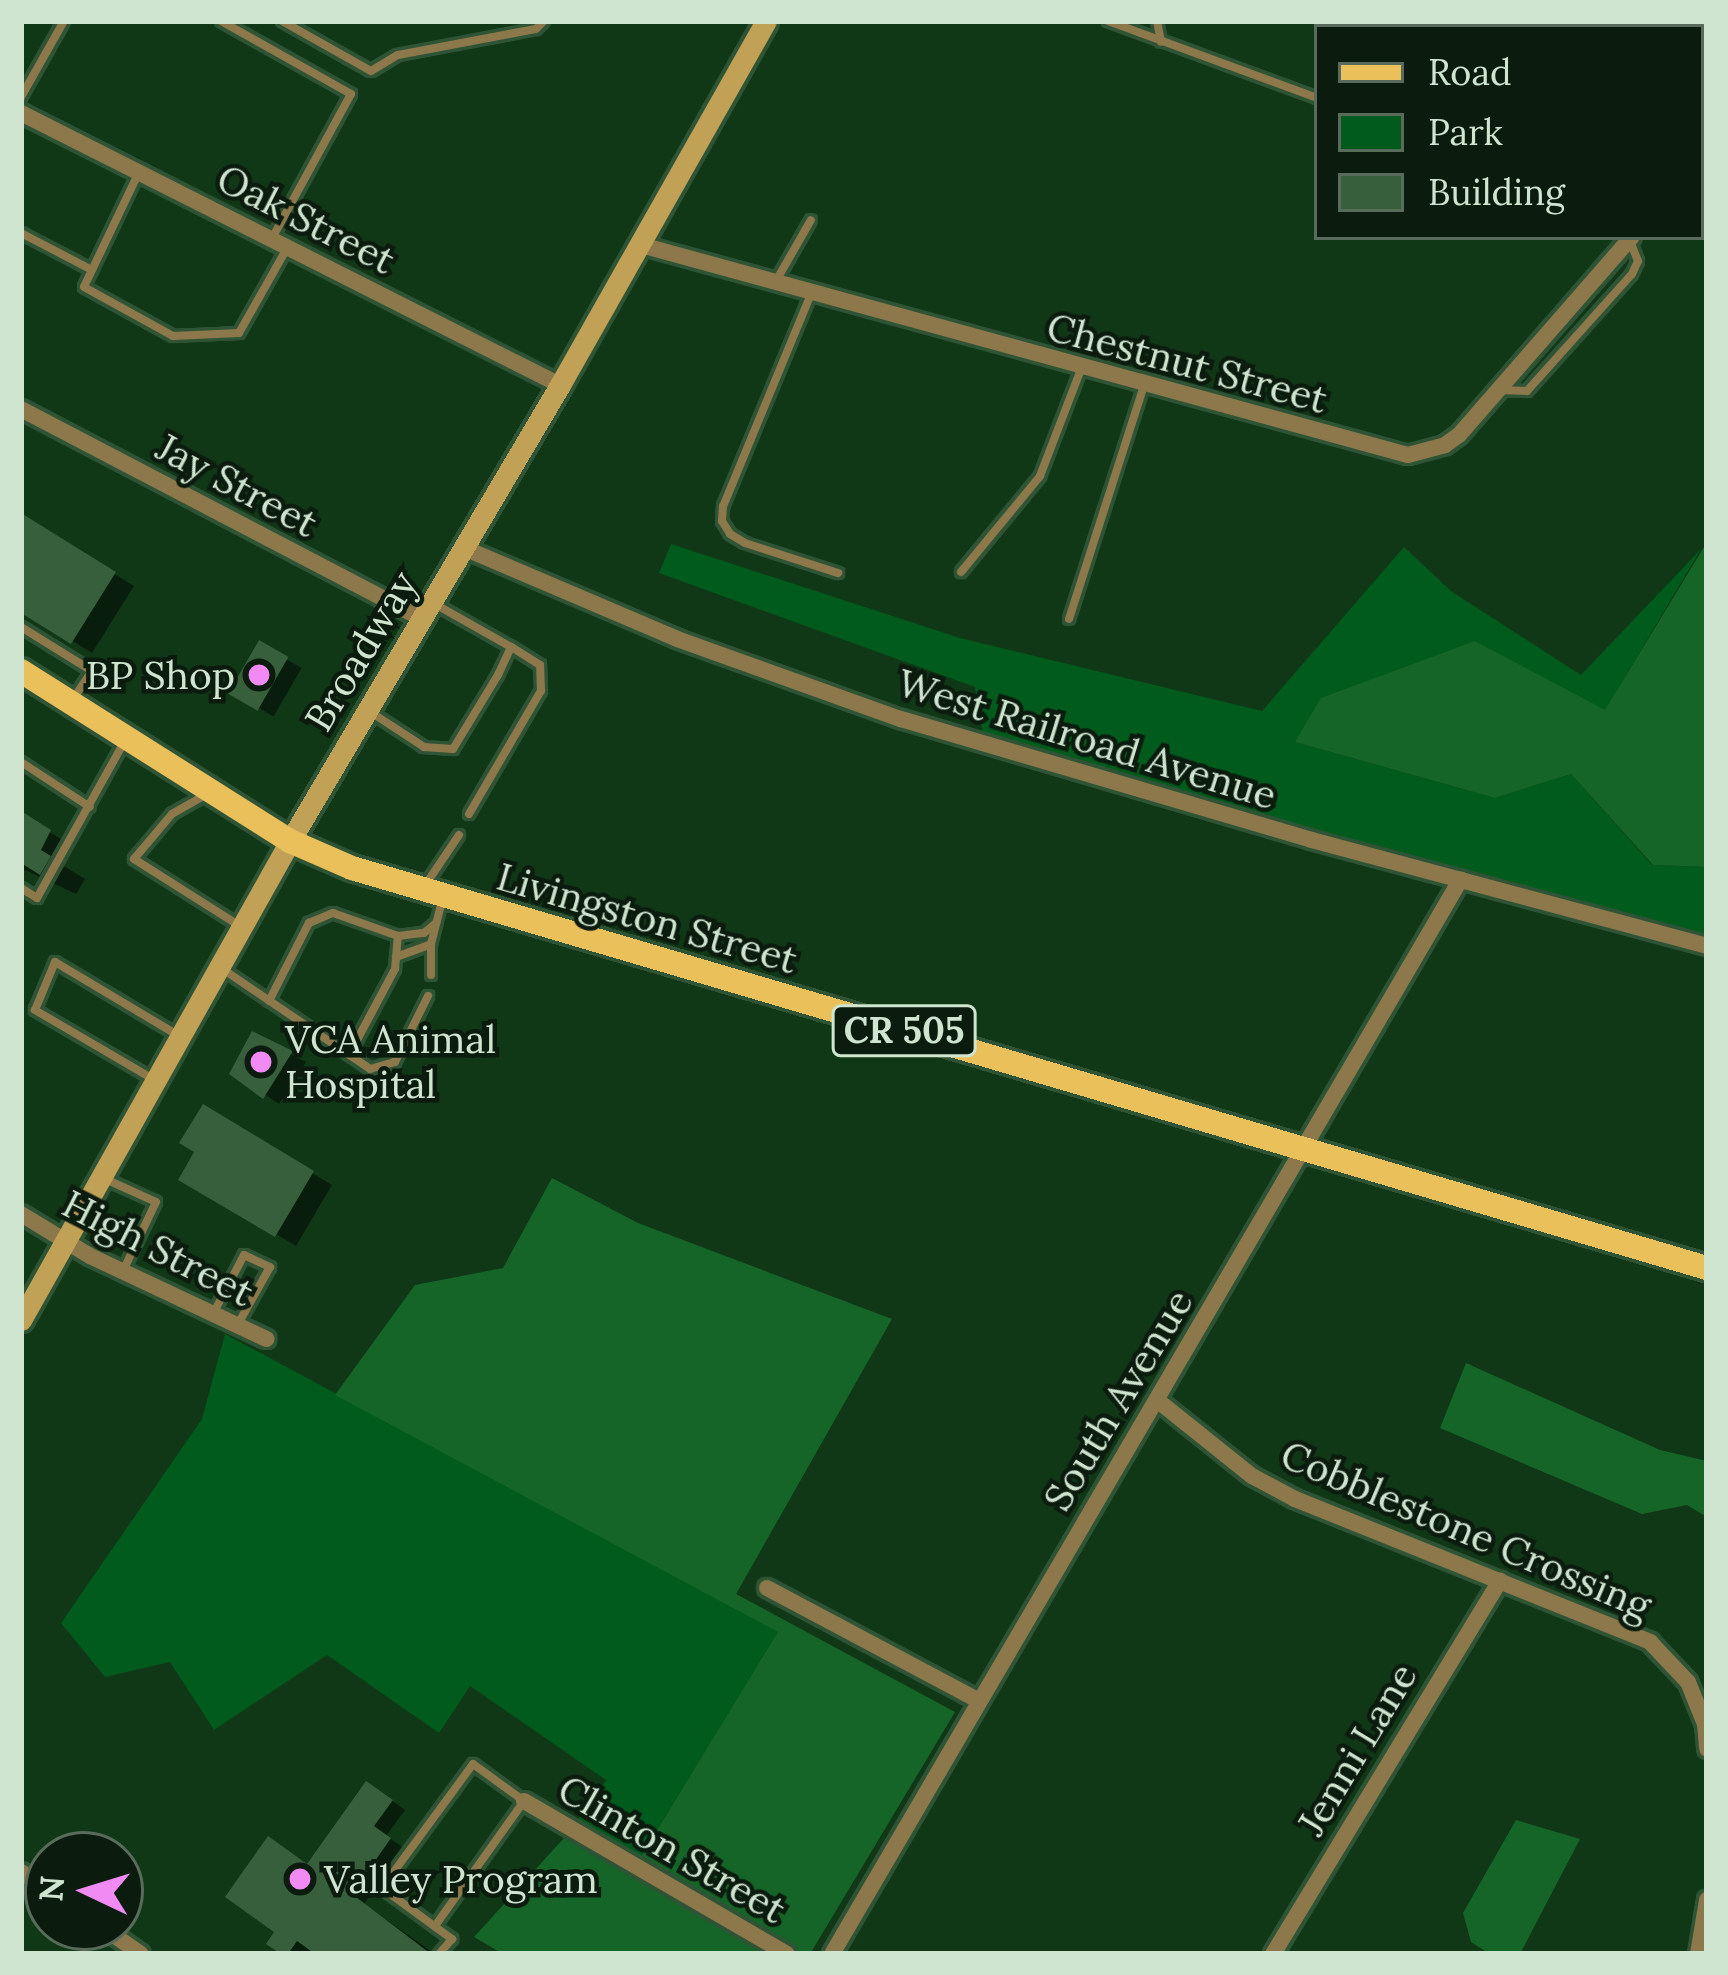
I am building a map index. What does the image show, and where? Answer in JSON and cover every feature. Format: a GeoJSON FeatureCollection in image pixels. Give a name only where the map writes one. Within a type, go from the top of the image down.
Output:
{"type":"FeatureCollection","features":[{"type":"Feature","properties":{"kind":"main road","name":"Livingston Street"},"geometry":{"type":"LineString","coordinates":[[21,670],[290,841],[352,868],[1707,1268]]}},
{"type":"Feature","properties":{"kind":"street","name":"Broadway"},"geometry":{"type":"LineString","coordinates":[[21,1319],[290,841],[560,385],[766,21]]}},
{"type":"Feature","properties":{"kind":"street","name":"Oak Street"},"geometry":{"type":"LineString","coordinates":[[21,112],[560,385]]}},
{"type":"Feature","properties":{"kind":"street","name":"Chestnut Street"},"geometry":{"type":"LineString","coordinates":[[641,245],[1408,455],[1426,453],[1459,435],[1629,240]]}},
{"type":"Feature","properties":{"kind":"street","name":"Jay Street"},"geometry":{"type":"LineString","coordinates":[[21,409],[427,611]]}},
{"type":"Feature","properties":{"kind":"street","name":"West Railroad Avenue"},"geometry":{"type":"LineString","coordinates":[[464,548],[677,639],[901,719],[1707,946]]}},
{"type":"Feature","properties":{"kind":"street","name":"South Avenue"},"geometry":{"type":"LineString","coordinates":[[832,1954],[1461,879]]}},
{"type":"Feature","properties":{"kind":"street","name":"High Street"},"geometry":{"type":"LineString","coordinates":[[21,1214],[64,1242],[266,1339]]}},
{"type":"Feature","properties":{"kind":"street","name":"Cobblestone Crossing"},"geometry":{"type":"LineString","coordinates":[[1157,1400],[1252,1476],[1294,1499],[1650,1642],[1688,1682],[1705,1724],[1707,1749]]}},
{"type":"Feature","properties":{"kind":"street","name":"Jenni Lane"},"geometry":{"type":"LineString","coordinates":[[1273,1954],[1500,1580]]}},
{"type":"Feature","properties":{"kind":"street"},"geometry":{"type":"LineString","coordinates":[[767,1588],[979,1700]]}},
{"type":"Feature","properties":{"kind":"street","name":"Clinton Street"},"geometry":{"type":"LineString","coordinates":[[524,1801],[787,1954]]}},
{"type":"Feature","properties":{"kind":"street"},"geometry":{"type":"LineString","coordinates":[[1698,1954],[1707,1900]]}},
{"type":"Feature","properties":{"kind":"lane"},"geometry":{"type":"LineString","coordinates":[[21,98],[64,21]]}},
{"type":"Feature","properties":{"kind":"lane"},"geometry":{"type":"LineString","coordinates":[[139,172],[84,287],[173,336],[205,339],[239,333],[351,94],[221,21]]}},
{"type":"Feature","properties":{"kind":"lane"},"geometry":{"type":"LineString","coordinates":[[282,21],[371,71],[398,55],[536,29],[544,21]]}},
{"type":"Feature","properties":{"kind":"lane"},"geometry":{"type":"LineString","coordinates":[[1108,21],[1314,97]]}},
{"type":"Feature","properties":{"kind":"lane"},"geometry":{"type":"LineString","coordinates":[[1156,21],[1161,44]]}},
{"type":"Feature","properties":{"kind":"lane"},"geometry":{"type":"LineString","coordinates":[[775,283],[811,220]]}},
{"type":"Feature","properties":{"kind":"lane"},"geometry":{"type":"LineString","coordinates":[[21,233],[92,270]]}},
{"type":"Feature","properties":{"kind":"lane"},"geometry":{"type":"LineString","coordinates":[[812,293],[722,520],[730,534],[746,543],[838,573]]}},
{"type":"Feature","properties":{"kind":"lane"},"geometry":{"type":"LineString","coordinates":[[961,572],[1040,476],[1082,368]]}},
{"type":"Feature","properties":{"kind":"lane"},"geometry":{"type":"LineString","coordinates":[[1069,619],[1144,385]]}},
{"type":"Feature","properties":{"kind":"lane"},"geometry":{"type":"LineString","coordinates":[[427,611],[511,647],[540,665],[541,692],[469,814]]}},
{"type":"Feature","properties":{"kind":"lane"},"geometry":{"type":"LineString","coordinates":[[21,627],[92,670],[71,702]]}},
{"type":"Feature","properties":{"kind":"lane"},"geometry":{"type":"LineString","coordinates":[[368,711],[424,747],[453,749],[511,647]]}},
{"type":"Feature","properties":{"kind":"lane"},"geometry":{"type":"LineString","coordinates":[[21,888],[37,898],[126,737]]}},
{"type":"Feature","properties":{"kind":"lane"},"geometry":{"type":"LineString","coordinates":[[21,762],[90,807]]}},
{"type":"Feature","properties":{"kind":"lane"},"geometry":{"type":"LineString","coordinates":[[212,791],[172,814],[134,859],[242,927]]}},
{"type":"Feature","properties":{"kind":"lane"},"geometry":{"type":"LineString","coordinates":[[431,975],[436,923],[433,892],[459,835]]}},
{"type":"Feature","properties":{"kind":"lane"},"geometry":{"type":"LineString","coordinates":[[269,1001],[309,923],[333,913],[398,936],[424,933],[436,923]]}},
{"type":"Feature","properties":{"kind":"lane"},"geometry":{"type":"LineString","coordinates":[[349,1055],[395,969],[398,936]]}},
{"type":"Feature","properties":{"kind":"lane"},"geometry":{"type":"LineString","coordinates":[[396,957],[431,944]]}},
{"type":"Feature","properties":{"kind":"lane"},"geometry":{"type":"LineString","coordinates":[[155,1081],[35,1010],[55,962],[180,1036]]}},
{"type":"Feature","properties":{"kind":"lane"},"geometry":{"type":"LineString","coordinates":[[219,968],[370,1069],[395,1062],[428,996]]}},
{"type":"Feature","properties":{"kind":"lane"},"geometry":{"type":"LineString","coordinates":[[101,1178],[156,1202],[124,1271]]}},
{"type":"Feature","properties":{"kind":"lane"},"geometry":{"type":"LineString","coordinates":[[213,1314],[244,1255],[270,1267],[238,1325]]}},
{"type":"Feature","properties":{"kind":"lane"},"geometry":{"type":"LineString","coordinates":[[435,1926],[524,1801],[473,1764],[382,1888],[452,1939],[439,1954]]}},
{"type":"Feature","properties":{"kind":"green space"},"geometry":{"type":"Polygon","coordinates":[[[1707,542],[1707,867],[1653,865],[1571,774],[1495,798],[1295,742],[1321,698],[1475,641],[1605,710],[1707,542]]]}},
{"type":"Feature","properties":{"kind":"green space"},"geometry":{"type":"Polygon","coordinates":[[[671,544],[960,638],[1262,711],[1404,547],[1451,591],[1581,675],[1701,549],[1605,711],[1475,641],[1295,742],[1495,798],[1571,774],[1652,865],[1707,867],[1707,948],[984,741],[975,687],[659,573],[671,544]]]}},
{"type":"Feature","properties":{"kind":"green space"},"geometry":{"type":"Polygon","coordinates":[[[552,1178],[638,1223],[892,1319],[736,1594],[955,1712],[810,1954],[503,1954],[474,1937],[564,1838],[629,1876],[778,1632],[335,1395],[415,1285],[503,1268],[552,1178]]]}},
{"type":"Feature","properties":{"kind":"green space"},"geometry":{"type":"Polygon","coordinates":[[[225,1334],[779,1632],[628,1877],[564,1838],[606,1780],[470,1686],[439,1733],[327,1655],[214,1730],[170,1662],[105,1677],[61,1623],[202,1419],[225,1334]]]}},
{"type":"Feature","properties":{"kind":"green space"},"geometry":{"type":"Polygon","coordinates":[[[1466,1363],[1660,1450],[1707,1461],[1707,1517],[1687,1505],[1642,1514],[1440,1428],[1466,1363]]]}},
{"type":"Feature","properties":{"kind":"green space"},"geometry":{"type":"Polygon","coordinates":[[[1516,1820],[1580,1839],[1520,1954],[1490,1954],[1471,1942],[1463,1913],[1516,1820]]]}},
{"type":"Feature","properties":{"kind":"building"},"geometry":{"type":"Polygon","coordinates":[[[21,513],[116,572],[71,644],[21,613],[21,513]]]}},
{"type":"Feature","properties":{"kind":"building","name":"BP Shop"},"geometry":{"type":"Polygon","coordinates":[[[259,640],[288,657],[257,711],[228,694],[259,640]]]}},
{"type":"Feature","properties":{"kind":"building"},"geometry":{"type":"Polygon","coordinates":[[[21,811],[51,830],[41,850],[51,856],[40,875],[21,863],[21,811]]]}},
{"type":"Feature","properties":{"kind":"building","name":"VCA Animal Hospital"},"geometry":{"type":"Polygon","coordinates":[[[252,1031],[293,1051],[263,1099],[229,1074],[252,1031]]]}},
{"type":"Feature","properties":{"kind":"building"},"geometry":{"type":"Polygon","coordinates":[[[203,1104],[314,1171],[275,1237],[178,1180],[194,1152],[179,1143],[203,1104]]]}},
{"type":"Feature","properties":{"kind":"building","name":"Valley Program"},"geometry":{"type":"Polygon","coordinates":[[[366,1781],[393,1800],[374,1826],[391,1838],[352,1894],[431,1954],[315,1954],[297,1941],[288,1954],[281,1954],[266,1944],[274,1932],[225,1897],[268,1836],[307,1864],[366,1781]]]}},
{"type":"Feature","properties":{"kind":"place","name":"BP Shop"},"geometry":{"type":"Point","coordinates":[259,675]}},
{"type":"Feature","properties":{"kind":"place","name":"VCA Animal Hospital"},"geometry":{"type":"Point","coordinates":[261,1062]}},
{"type":"Feature","properties":{"kind":"place","name":"Valley Program"},"geometry":{"type":"Point","coordinates":[300,1879]}}]}
